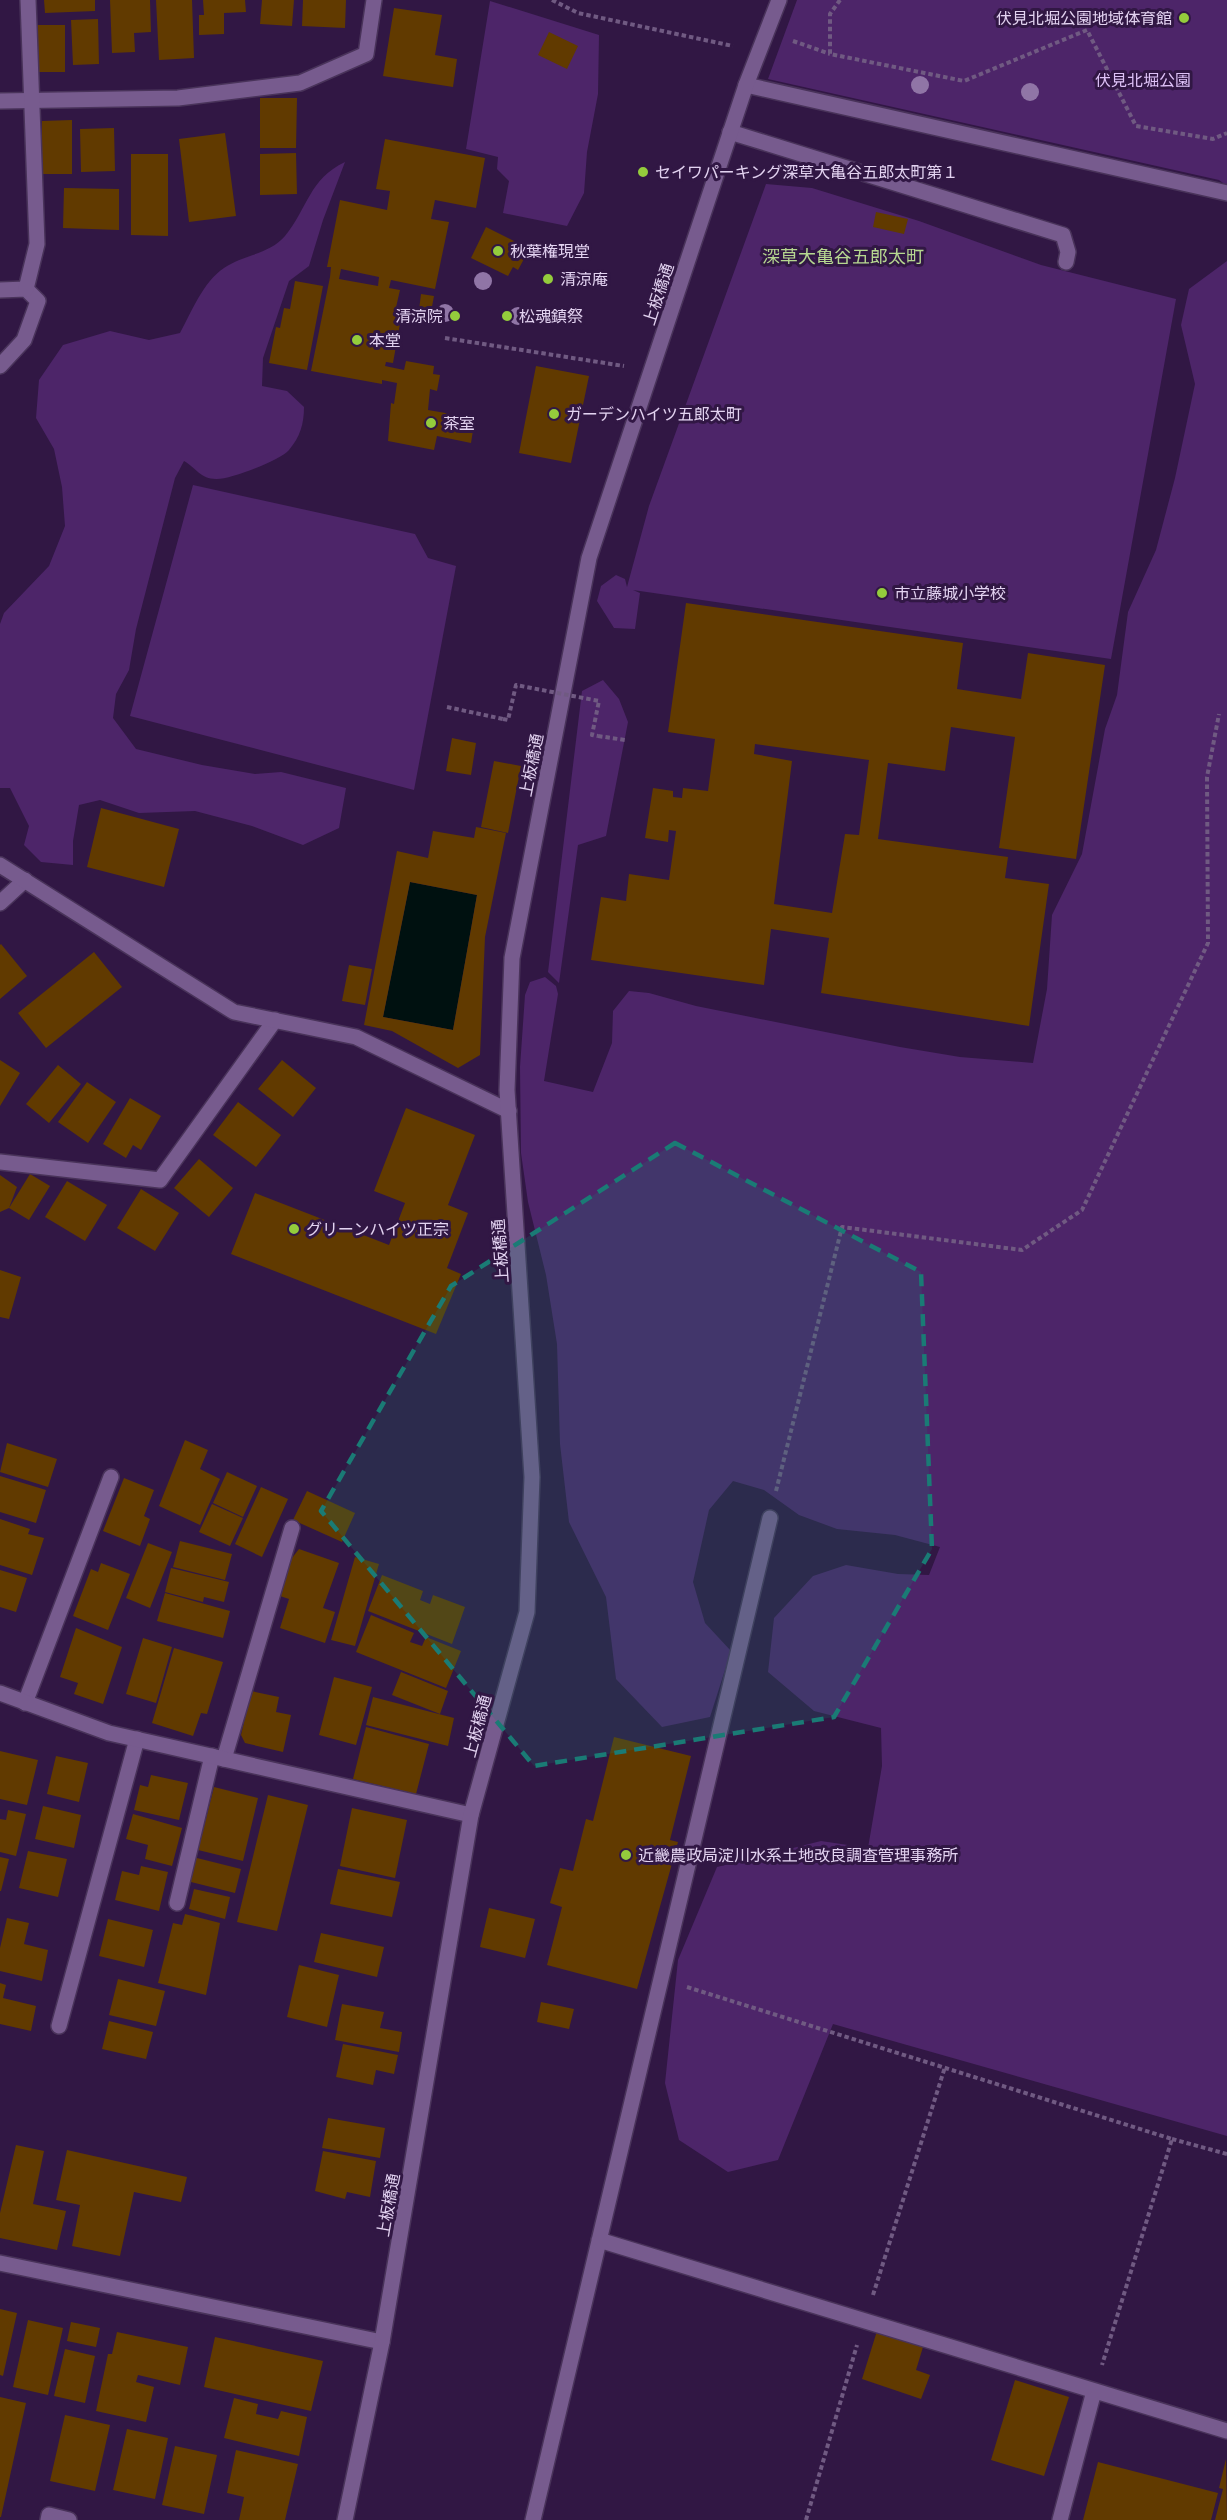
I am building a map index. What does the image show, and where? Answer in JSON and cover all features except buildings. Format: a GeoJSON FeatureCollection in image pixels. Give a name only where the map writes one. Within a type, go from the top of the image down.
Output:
{"type":"FeatureCollection","features":[{"type":"Feature","properties":{"kind":"street"},"geometry":{"type":"LineString","coordinates":[[26,289],[37,244],[28,0]]}},
{"type":"Feature","properties":{"kind":"street"},"geometry":{"type":"LineString","coordinates":[[0,101],[178,98],[300,83],[366,54],[374,0]]}},
{"type":"Feature","properties":{"kind":"street","name":"上板橋通"},"geometry":{"type":"LineString","coordinates":[[345,2520],[382,2342],[471,1815],[526,1612],[532,1477],[508,1111],[512,958],[589,558],[746,85],[779,0]]}},
{"type":"Feature","properties":{"kind":"street"},"geometry":{"type":"LineString","coordinates":[[746,85],[1227,193]]}},
{"type":"Feature","properties":{"kind":"street"},"geometry":{"type":"LineString","coordinates":[[730,132],[1063,235],[1068,252],[1066,262]]}},
{"type":"Feature","properties":{"kind":"street"},"geometry":{"type":"LineString","coordinates":[[0,290],[26,289],[38,301],[24,340],[0,366]]}},
{"type":"Feature","properties":{"kind":"street"},"geometry":{"type":"LineString","coordinates":[[0,865],[234,1012],[356,1037],[508,1111]]}},
{"type":"Feature","properties":{"kind":"street"},"geometry":{"type":"LineString","coordinates":[[0,903],[25,880]]}},
{"type":"Feature","properties":{"kind":"street"},"geometry":{"type":"LineString","coordinates":[[0,1162],[160,1180],[275,1020]]}},
{"type":"Feature","properties":{"kind":"street"},"geometry":{"type":"LineString","coordinates":[[25,1703],[111,1477]]}},
{"type":"Feature","properties":{"kind":"street"},"geometry":{"type":"LineString","coordinates":[[533,2520],[770,1518]]}},
{"type":"Feature","properties":{"kind":"street"},"geometry":{"type":"LineString","coordinates":[[177,1903],[218,1757],[292,1528]]}},
{"type":"Feature","properties":{"kind":"street"},"geometry":{"type":"LineString","coordinates":[[0,1693],[109,1733],[471,1815]]}},
{"type":"Feature","properties":{"kind":"street"},"geometry":{"type":"LineString","coordinates":[[59,2026],[137,1739]]}},
{"type":"Feature","properties":{"kind":"street"},"geometry":{"type":"LineString","coordinates":[[599,2240],[1227,2431]]}},
{"type":"Feature","properties":{"kind":"street"},"geometry":{"type":"LineString","coordinates":[[0,2263],[382,2342]]}},
{"type":"Feature","properties":{"kind":"street"},"geometry":{"type":"LineString","coordinates":[[1060,2520],[1094,2391]]}},
{"type":"Feature","properties":{"kind":"street"},"geometry":{"type":"LineString","coordinates":[[48,2520],[49,2515],[69,2520]]}},
{"type":"Feature","properties":{"kind":"path"},"geometry":{"type":"LineString","coordinates":[[552,0],[578,13],[734,46],[765,32],[830,54],[964,81],[1088,30],[1136,126],[1213,139],[1227,133]]}},
{"type":"Feature","properties":{"kind":"path"},"geometry":{"type":"LineString","coordinates":[[830,54],[830,14],[840,0]]}},
{"type":"Feature","properties":{"kind":"path"},"geometry":{"type":"LineString","coordinates":[[445,338],[651,370]]}},
{"type":"Feature","properties":{"kind":"path"},"geometry":{"type":"LineString","coordinates":[[447,707],[508,720],[516,685],[599,701],[592,735],[625,740]]}},
{"type":"Feature","properties":{"kind":"path"},"geometry":{"type":"LineString","coordinates":[[770,1518],[842,1227],[1022,1250],[1082,1210],[1208,943],[1207,777],[1219,714]]}},
{"type":"Feature","properties":{"kind":"path"},"geometry":{"type":"LineString","coordinates":[[661,1979],[1172,2139],[1227,2154]]}},
{"type":"Feature","properties":{"kind":"path"},"geometry":{"type":"LineString","coordinates":[[1094,2391],[1172,2139]]}},
{"type":"Feature","properties":{"kind":"highlighted area"},"geometry":{"type":"Polygon","coordinates":[[[675,1143],[921,1272],[932,1549],[834,1717],[534,1766],[321,1511],[451,1286],[675,1143]]]}},
{"type":"Feature","properties":{"kind":"green space","name":"伏見北堀公園"},"geometry":{"type":"Polygon","coordinates":[[[797,0],[1227,0],[1227,186],[1219,180],[768,79],[797,0]]]}},
{"type":"Feature","properties":{"kind":"green space"},"geometry":{"type":"Polygon","coordinates":[[[490,1],[599,35],[598,94],[587,152],[584,193],[567,226],[503,213],[509,181],[497,169],[498,157],[466,149],[490,1]]]}},
{"type":"Feature","properties":{"kind":"green space"},"geometry":{"type":"Polygon","coordinates":[[[345,162],[323,220],[309,266],[289,281],[263,358],[262,386],[287,391],[304,407],[299,435],[289,450],[276,459],[243,473],[223,478],[206,477],[184,461],[175,478],[136,629],[129,670],[116,694],[113,718],[136,749],[202,765],[255,774],[281,772],[346,788],[339,828],[303,845],[252,826],[195,811],[139,813],[100,800],[79,805],[73,841],[73,865],[41,862],[24,845],[29,826],[10,788],[0,788],[0,624],[4,613],[49,566],[65,526],[62,487],[54,449],[36,418],[39,380],[63,345],[110,331],[149,340],[180,333],[210,281],[231,264],[264,251],[279,242],[293,225],[316,186],[333,169],[345,162]]]}},
{"type":"Feature","properties":{"kind":"green space"},"geometry":{"type":"Polygon","coordinates":[[[766,184],[812,188],[919,221],[1041,265],[1176,299],[1111,659],[633,590],[640,593],[635,629],[614,628],[597,601],[601,586],[616,575],[625,579],[627,587],[649,506],[766,184]]]}},
{"type":"Feature","properties":{"kind":"green space"},"geometry":{"type":"Polygon","coordinates":[[[1227,261],[1227,2136],[833,2024],[778,2160],[728,2172],[679,2140],[665,2083],[678,1960],[717,1867],[821,1841],[868,1848],[882,1766],[881,1728],[814,1711],[768,1672],[774,1618],[813,1576],[846,1565],[898,1574],[929,1575],[940,1547],[895,1535],[837,1529],[799,1515],[764,1490],[733,1481],[709,1510],[693,1582],[705,1623],[731,1651],[710,1717],[662,1727],[616,1679],[606,1597],[569,1522],[560,1444],[557,1344],[546,1275],[528,1202],[521,1153],[520,1067],[525,995],[530,982],[545,977],[556,986],[558,994],[544,1081],[593,1092],[612,1043],[613,1011],[629,991],[649,993],[696,1006],[900,1047],[960,1057],[1033,1063],[1047,989],[1052,915],[1082,854],[1105,729],[1117,695],[1128,612],[1156,550],[1175,478],[1195,384],[1181,325],[1189,289],[1227,261]]]}},
{"type":"Feature","properties":{"kind":"green space"},"geometry":{"type":"Polygon","coordinates":[[[193,485],[415,534],[428,558],[456,566],[414,790],[130,716],[193,485]]]}},
{"type":"Feature","properties":{"kind":"green space"},"geometry":{"type":"Polygon","coordinates":[[[603,680],[619,699],[628,722],[606,836],[578,845],[559,983],[548,972],[582,691],[603,680]]]}},
{"type":"Feature","properties":{"kind":"shaded area"},"geometry":{"type":"Polygon","coordinates":[[[410,882],[477,895],[453,1030],[383,1017],[410,882]]]}},
{"type":"Feature","properties":{"kind":"place","name":"伏見北堀公園地域体育館"},"geometry":{"type":"Point","coordinates":[1184,18]}},
{"type":"Feature","properties":{"kind":"place","name":"セイワパーキング深草大亀谷五郎太町第１"},"geometry":{"type":"Point","coordinates":[643,172]}},
{"type":"Feature","properties":{"kind":"place","name":"秋葉権現堂"},"geometry":{"type":"Point","coordinates":[498,251]}},
{"type":"Feature","properties":{"kind":"place","name":"清涼庵"},"geometry":{"type":"Point","coordinates":[548,279]}},
{"type":"Feature","properties":{"kind":"place","name":"清涼院"},"geometry":{"type":"Point","coordinates":[455,316]}},
{"type":"Feature","properties":{"kind":"place","name":"松魂鎮祭"},"geometry":{"type":"Point","coordinates":[507,316]}},
{"type":"Feature","properties":{"kind":"place","name":"本堂"},"geometry":{"type":"Point","coordinates":[357,340]}},
{"type":"Feature","properties":{"kind":"place","name":"ガーデンハイツ五郎太町"},"geometry":{"type":"Point","coordinates":[554,414]}},
{"type":"Feature","properties":{"kind":"place","name":"茶室"},"geometry":{"type":"Point","coordinates":[431,423]}},
{"type":"Feature","properties":{"kind":"place","name":"市立藤城小学校"},"geometry":{"type":"Point","coordinates":[882,593]}},
{"type":"Feature","properties":{"kind":"place","name":"グリーンハイツ正宗"},"geometry":{"type":"Point","coordinates":[294,1229]}},
{"type":"Feature","properties":{"kind":"place","name":"近畿農政局淀川水系土地改良調査管理事務所"},"geometry":{"type":"Point","coordinates":[626,1855]}},
{"type":"Feature","properties":{"kind":"district","name":"深草大亀谷五郎太町"},"geometry":{"type":"Point","coordinates":[843,257]}}]}
